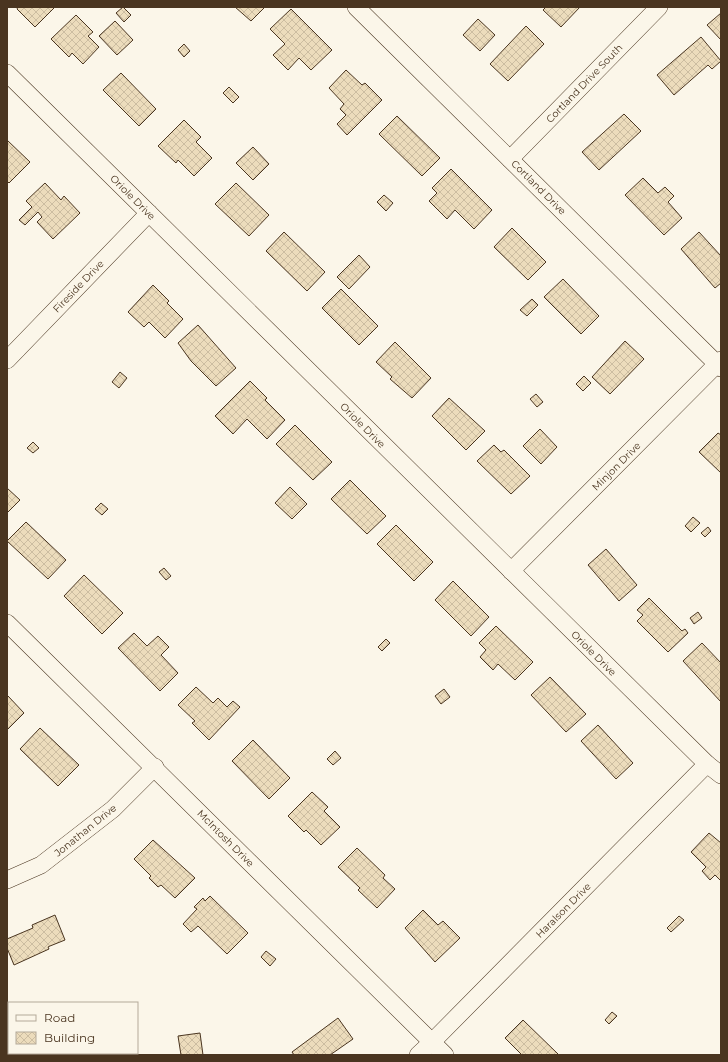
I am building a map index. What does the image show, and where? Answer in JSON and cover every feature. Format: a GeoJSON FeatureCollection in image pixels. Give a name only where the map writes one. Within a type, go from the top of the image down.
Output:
{"type":"FeatureCollection","features":[{"type":"Feature","properties":{"kind":"street","name":"Cortland Drive"},"geometry":{"type":"LineString","coordinates":[[356,7],[720,364]]}},
{"type":"Feature","properties":{"kind":"street","name":"Cortland Drive South"},"geometry":{"type":"LineString","coordinates":[[510,159],[659,7]]}},
{"type":"Feature","properties":{"kind":"street","name":"Oriole Drive"},"geometry":{"type":"LineString","coordinates":[[7,73],[707,764],[721,775]]}},
{"type":"Feature","properties":{"kind":"street","name":"Fireside Drive"},"geometry":{"type":"LineString","coordinates":[[7,360],[149,212]]}},
{"type":"Feature","properties":{"kind":"street","name":"Minjon Drive"},"geometry":{"type":"LineString","coordinates":[[511,571],[720,364]]}},
{"type":"Feature","properties":{"kind":"street","name":"McIntosh Drive"},"geometry":{"type":"LineString","coordinates":[[7,623],[445,1055]]}},
{"type":"Feature","properties":{"kind":"street","name":"Haralson Drive"},"geometry":{"type":"LineString","coordinates":[[418,1055],[707,764]]}},
{"type":"Feature","properties":{"kind":"street","name":"Jonathan Drive"},"geometry":{"type":"LineString","coordinates":[[7,880],[41,865],[113,809],[154,767]]}},
{"type":"Feature","properties":{"kind":"building"},"geometry":{"type":"Polygon","coordinates":[[[18,7],[54,8],[35,27],[17,9],[18,7]]]}},
{"type":"Feature","properties":{"kind":"building"},"geometry":{"type":"Polygon","coordinates":[[[123,7],[131,15],[124,22],[116,13],[123,7]]]}},
{"type":"Feature","properties":{"kind":"building"},"geometry":{"type":"Polygon","coordinates":[[[235,7],[265,7],[251,21],[235,7]]]}},
{"type":"Feature","properties":{"kind":"building"},"geometry":{"type":"Polygon","coordinates":[[[546,7],[580,7],[561,27],[543,10],[546,7]]]}},
{"type":"Feature","properties":{"kind":"building"},"geometry":{"type":"Polygon","coordinates":[[[291,9],[332,50],[311,70],[299,58],[288,70],[273,55],[285,44],[270,29],[291,9]]]}},
{"type":"Feature","properties":{"kind":"building"},"geometry":{"type":"Polygon","coordinates":[[[721,13],[721,40],[707,25],[721,13]]]}},
{"type":"Feature","properties":{"kind":"building"},"geometry":{"type":"Polygon","coordinates":[[[76,15],[93,32],[88,36],[99,47],[83,64],[72,53],[69,57],[51,39],[76,15]]]}},
{"type":"Feature","properties":{"kind":"building"},"geometry":{"type":"Polygon","coordinates":[[[478,19],[495,35],[480,51],[463,35],[478,19]]]}},
{"type":"Feature","properties":{"kind":"building"},"geometry":{"type":"Polygon","coordinates":[[[115,21],[133,40],[117,55],[99,36],[115,21]]]}},
{"type":"Feature","properties":{"kind":"building"},"geometry":{"type":"Polygon","coordinates":[[[526,26],[544,44],[508,81],[490,64],[526,26]]]}},
{"type":"Feature","properties":{"kind":"building"},"geometry":{"type":"Polygon","coordinates":[[[701,37],[721,61],[712,69],[708,65],[674,95],[657,75],[701,37]]]}},
{"type":"Feature","properties":{"kind":"building"},"geometry":{"type":"Polygon","coordinates":[[[184,44],[190,51],[184,57],[178,50],[184,44]]]}},
{"type":"Feature","properties":{"kind":"building"},"geometry":{"type":"Polygon","coordinates":[[[346,70],[362,85],[365,83],[382,100],[347,135],[337,124],[346,115],[340,109],[344,104],[329,88],[346,70]]]}},
{"type":"Feature","properties":{"kind":"building"},"geometry":{"type":"Polygon","coordinates":[[[121,73],[156,109],[139,126],[103,90],[121,73]]]}},
{"type":"Feature","properties":{"kind":"building"},"geometry":{"type":"Polygon","coordinates":[[[229,87],[239,97],[233,103],[223,93],[229,87]]]}},
{"type":"Feature","properties":{"kind":"building"},"geometry":{"type":"Polygon","coordinates":[[[624,114],[641,131],[599,170],[582,152],[624,114]]]}},
{"type":"Feature","properties":{"kind":"building"},"geometry":{"type":"Polygon","coordinates":[[[397,116],[440,158],[422,176],[379,134],[397,116]]]}},
{"type":"Feature","properties":{"kind":"building"},"geometry":{"type":"Polygon","coordinates":[[[184,120],[201,137],[196,142],[212,158],[194,176],[178,160],[176,163],[158,146],[184,120]]]}},
{"type":"Feature","properties":{"kind":"building"},"geometry":{"type":"Polygon","coordinates":[[[7,140],[30,162],[9,183],[7,181],[7,140]]]}},
{"type":"Feature","properties":{"kind":"building"},"geometry":{"type":"Polygon","coordinates":[[[253,147],[269,164],[253,180],[236,163],[253,147]]]}},
{"type":"Feature","properties":{"kind":"building"},"geometry":{"type":"Polygon","coordinates":[[[451,169],[492,210],[474,229],[455,210],[447,219],[429,201],[437,193],[432,188],[451,169]]]}},
{"type":"Feature","properties":{"kind":"building"},"geometry":{"type":"Polygon","coordinates":[[[643,178],[658,193],[665,187],[674,196],[668,202],[682,218],[664,235],[625,195],[643,178]]]}},
{"type":"Feature","properties":{"kind":"building"},"geometry":{"type":"Polygon","coordinates":[[[45,183],[61,200],[64,196],[80,213],[53,239],[37,222],[42,217],[38,212],[25,225],[19,220],[32,207],[26,201],[45,183]]]}},
{"type":"Feature","properties":{"kind":"building"},"geometry":{"type":"Polygon","coordinates":[[[236,183],[269,215],[249,236],[215,204],[236,183]]]}},
{"type":"Feature","properties":{"kind":"building"},"geometry":{"type":"Polygon","coordinates":[[[384,195],[393,203],[386,211],[377,202],[384,195]]]}},
{"type":"Feature","properties":{"kind":"building"},"geometry":{"type":"Polygon","coordinates":[[[512,228],[546,262],[528,280],[494,247],[512,228]]]}},
{"type":"Feature","properties":{"kind":"building"},"geometry":{"type":"Polygon","coordinates":[[[284,232],[325,272],[307,291],[266,251],[284,232]]]}},
{"type":"Feature","properties":{"kind":"building"},"geometry":{"type":"Polygon","coordinates":[[[699,232],[721,256],[721,283],[715,288],[681,249],[699,232]]]}},
{"type":"Feature","properties":{"kind":"building"},"geometry":{"type":"Polygon","coordinates":[[[359,255],[370,267],[349,289],[337,277],[359,255]]]}},
{"type":"Feature","properties":{"kind":"building"},"geometry":{"type":"Polygon","coordinates":[[[563,279],[599,316],[581,334],[544,297],[563,279]]]}},
{"type":"Feature","properties":{"kind":"building"},"geometry":{"type":"Polygon","coordinates":[[[153,285],[169,301],[167,303],[183,319],[165,338],[149,322],[144,327],[128,312],[153,285]]]}},
{"type":"Feature","properties":{"kind":"building"},"geometry":{"type":"Polygon","coordinates":[[[341,289],[378,326],[359,345],[322,308],[341,289]]]}},
{"type":"Feature","properties":{"kind":"building"},"geometry":{"type":"Polygon","coordinates":[[[532,299],[538,305],[527,316],[520,310],[532,299]]]}},
{"type":"Feature","properties":{"kind":"building"},"geometry":{"type":"Polygon","coordinates":[[[198,325],[236,368],[216,386],[191,361],[178,343],[198,325]]]}},
{"type":"Feature","properties":{"kind":"building"},"geometry":{"type":"Polygon","coordinates":[[[625,341],[644,359],[610,394],[592,377],[625,341]]]}},
{"type":"Feature","properties":{"kind":"building"},"geometry":{"type":"Polygon","coordinates":[[[395,342],[431,378],[412,398],[390,379],[392,377],[376,362],[395,342]]]}},
{"type":"Feature","properties":{"kind":"building"},"geometry":{"type":"Polygon","coordinates":[[[120,372],[127,378],[119,388],[112,382],[120,372]]]}},
{"type":"Feature","properties":{"kind":"building"},"geometry":{"type":"Polygon","coordinates":[[[584,376],[591,383],[583,391],[576,384],[584,376]]]}},
{"type":"Feature","properties":{"kind":"building"},"geometry":{"type":"Polygon","coordinates":[[[250,381],[267,398],[265,400],[285,420],[267,439],[247,419],[233,434],[215,416],[250,381]]]}},
{"type":"Feature","properties":{"kind":"building"},"geometry":{"type":"Polygon","coordinates":[[[536,394],[543,402],[537,407],[530,399],[536,394]]]}},
{"type":"Feature","properties":{"kind":"building"},"geometry":{"type":"Polygon","coordinates":[[[449,398],[485,431],[466,450],[432,416],[449,398]]]}},
{"type":"Feature","properties":{"kind":"building"},"geometry":{"type":"Polygon","coordinates":[[[295,425],[332,462],[313,480],[276,444],[295,425]]]}},
{"type":"Feature","properties":{"kind":"building"},"geometry":{"type":"Polygon","coordinates":[[[540,429],[557,447],[541,464],[523,446],[540,429]]]}},
{"type":"Feature","properties":{"kind":"building"},"geometry":{"type":"Polygon","coordinates":[[[718,433],[721,435],[721,473],[699,452],[718,433]]]}},
{"type":"Feature","properties":{"kind":"building"},"geometry":{"type":"Polygon","coordinates":[[[33,442],[39,448],[33,453],[27,448],[33,442]]]}},
{"type":"Feature","properties":{"kind":"building"},"geometry":{"type":"Polygon","coordinates":[[[494,445],[501,452],[504,450],[530,476],[511,494],[477,461],[494,445]]]}},
{"type":"Feature","properties":{"kind":"building"},"geometry":{"type":"Polygon","coordinates":[[[350,480],[386,516],[367,534],[331,499],[350,480]]]}},
{"type":"Feature","properties":{"kind":"building"},"geometry":{"type":"Polygon","coordinates":[[[290,487],[307,504],[292,519],[275,503],[290,487]]]}},
{"type":"Feature","properties":{"kind":"building"},"geometry":{"type":"Polygon","coordinates":[[[7,488],[20,500],[7,513],[7,488]]]}},
{"type":"Feature","properties":{"kind":"building"},"geometry":{"type":"Polygon","coordinates":[[[101,503],[108,509],[102,515],[95,509],[101,503]]]}},
{"type":"Feature","properties":{"kind":"building"},"geometry":{"type":"Polygon","coordinates":[[[693,517],[700,523],[691,532],[685,526],[693,517]]]}},
{"type":"Feature","properties":{"kind":"building"},"geometry":{"type":"Polygon","coordinates":[[[26,522],[66,560],[48,579],[7,541],[26,522]]]}},
{"type":"Feature","properties":{"kind":"building"},"geometry":{"type":"Polygon","coordinates":[[[396,525],[433,562],[414,581],[377,544],[396,525]]]}},
{"type":"Feature","properties":{"kind":"building"},"geometry":{"type":"Polygon","coordinates":[[[708,527],[711,531],[705,537],[701,533],[708,527]]]}},
{"type":"Feature","properties":{"kind":"building"},"geometry":{"type":"Polygon","coordinates":[[[606,549],[637,585],[619,601],[588,565],[606,549]]]}},
{"type":"Feature","properties":{"kind":"building"},"geometry":{"type":"Polygon","coordinates":[[[164,568],[171,576],[166,580],[159,572],[164,568]]]}},
{"type":"Feature","properties":{"kind":"building"},"geometry":{"type":"Polygon","coordinates":[[[84,575],[123,613],[102,634],[64,596],[84,575]]]}},
{"type":"Feature","properties":{"kind":"building"},"geometry":{"type":"Polygon","coordinates":[[[453,581],[489,617],[471,636],[435,600],[453,581]]]}},
{"type":"Feature","properties":{"kind":"building"},"geometry":{"type":"Polygon","coordinates":[[[649,598],[682,631],[685,629],[688,633],[668,652],[637,621],[643,615],[637,610],[649,598]]]}},
{"type":"Feature","properties":{"kind":"building"},"geometry":{"type":"Polygon","coordinates":[[[698,612],[702,618],[694,624],[690,618],[698,612]]]}},
{"type":"Feature","properties":{"kind":"building"},"geometry":{"type":"Polygon","coordinates":[[[496,626],[533,662],[515,680],[498,664],[493,670],[480,657],[486,650],[479,643],[496,626]]]}},
{"type":"Feature","properties":{"kind":"building"},"geometry":{"type":"Polygon","coordinates":[[[134,633],[147,646],[158,636],[169,647],[161,655],[178,673],[160,691],[118,648],[134,633]]]}},
{"type":"Feature","properties":{"kind":"building"},"geometry":{"type":"Polygon","coordinates":[[[386,639],[390,643],[382,651],[378,647],[386,639]]]}},
{"type":"Feature","properties":{"kind":"building"},"geometry":{"type":"Polygon","coordinates":[[[702,643],[721,663],[721,702],[683,661],[702,643]]]}},
{"type":"Feature","properties":{"kind":"building"},"geometry":{"type":"Polygon","coordinates":[[[550,677],[586,714],[566,732],[531,695],[550,677]]]}},
{"type":"Feature","properties":{"kind":"building"},"geometry":{"type":"Polygon","coordinates":[[[196,687],[213,703],[218,698],[227,707],[233,701],[240,707],[209,740],[192,723],[195,721],[178,705],[196,687]]]}},
{"type":"Feature","properties":{"kind":"building"},"geometry":{"type":"Polygon","coordinates":[[[444,689],[450,697],[441,704],[435,696],[444,689]]]}},
{"type":"Feature","properties":{"kind":"building"},"geometry":{"type":"Polygon","coordinates":[[[8,696],[24,713],[7,730],[7,697],[8,696]]]}},
{"type":"Feature","properties":{"kind":"building"},"geometry":{"type":"Polygon","coordinates":[[[598,725],[633,763],[616,779],[581,741],[598,725]]]}},
{"type":"Feature","properties":{"kind":"building"},"geometry":{"type":"Polygon","coordinates":[[[40,728],[79,765],[58,786],[20,749],[40,728]]]}},
{"type":"Feature","properties":{"kind":"building"},"geometry":{"type":"Polygon","coordinates":[[[253,740],[290,778],[269,799],[232,761],[253,740]]]}},
{"type":"Feature","properties":{"kind":"building"},"geometry":{"type":"Polygon","coordinates":[[[335,751],[341,758],[333,765],[327,759],[335,751]]]}},
{"type":"Feature","properties":{"kind":"building"},"geometry":{"type":"Polygon","coordinates":[[[312,792],[328,807],[324,811],[340,827],[321,845],[306,830],[304,832],[288,816],[312,792]]]}},
{"type":"Feature","properties":{"kind":"building"},"geometry":{"type":"Polygon","coordinates":[[[709,833],[721,843],[721,881],[715,875],[710,880],[702,871],[706,867],[691,852],[709,833]]]}},
{"type":"Feature","properties":{"kind":"building"},"geometry":{"type":"Polygon","coordinates":[[[153,840],[195,878],[175,898],[161,885],[158,887],[149,878],[151,876],[134,859],[153,840]]]}},
{"type":"Feature","properties":{"kind":"building"},"geometry":{"type":"Polygon","coordinates":[[[357,848],[385,875],[383,878],[395,889],[377,908],[358,890],[360,888],[338,867],[357,848]]]}},
{"type":"Feature","properties":{"kind":"building"},"geometry":{"type":"Polygon","coordinates":[[[210,896],[248,933],[227,954],[198,926],[191,932],[183,924],[197,909],[194,907],[203,898],[205,901],[210,896]]]}},
{"type":"Feature","properties":{"kind":"building"},"geometry":{"type":"Polygon","coordinates":[[[423,910],[438,925],[443,921],[460,938],[435,962],[405,928],[423,910]]]}},
{"type":"Feature","properties":{"kind":"building"},"geometry":{"type":"Polygon","coordinates":[[[55,915],[65,940],[50,946],[48,947],[49,949],[14,965],[7,948],[7,939],[33,928],[32,925],[55,915]]]}},
{"type":"Feature","properties":{"kind":"building"},"geometry":{"type":"Polygon","coordinates":[[[679,916],[684,920],[671,932],[667,928],[679,916]]]}},
{"type":"Feature","properties":{"kind":"building"},"geometry":{"type":"Polygon","coordinates":[[[266,951],[276,959],[270,966],[261,957],[266,951]]]}},
{"type":"Feature","properties":{"kind":"building"},"geometry":{"type":"Polygon","coordinates":[[[612,1012],[617,1016],[609,1024],[605,1020],[612,1012]]]}},
{"type":"Feature","properties":{"kind":"building"},"geometry":{"type":"Polygon","coordinates":[[[338,1018],[353,1039],[330,1055],[294,1055],[292,1052],[338,1018]]]}},
{"type":"Feature","properties":{"kind":"building"},"geometry":{"type":"Polygon","coordinates":[[[523,1020],[558,1054],[557,1055],[522,1055],[505,1038],[523,1020]]]}},
{"type":"Feature","properties":{"kind":"building"},"geometry":{"type":"Polygon","coordinates":[[[200,1033],[203,1055],[181,1055],[178,1036],[200,1033]]]}}]}
